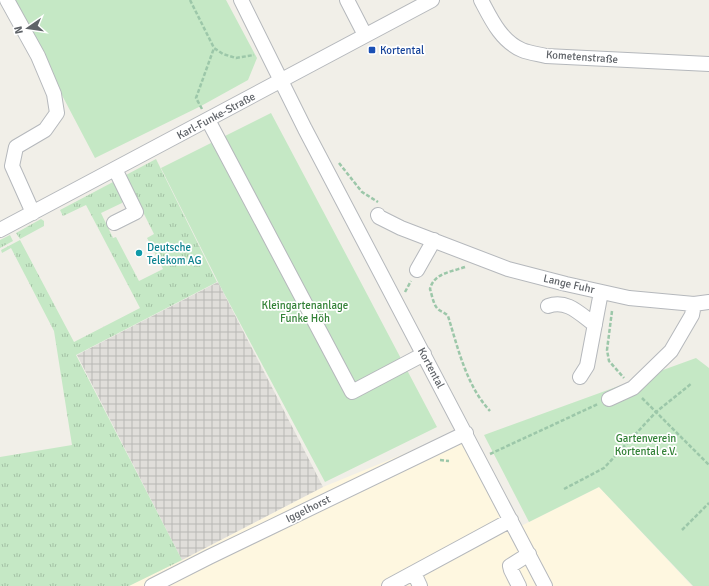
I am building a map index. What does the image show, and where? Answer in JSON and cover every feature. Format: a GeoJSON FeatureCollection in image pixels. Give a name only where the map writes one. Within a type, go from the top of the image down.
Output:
{"type":"FeatureCollection","features":[{"type":"Feature","properties":{"kind":"street"},"geometry":{"type":"LineString","coordinates":[[7,0],[38,56],[54,94],[57,113],[45,130],[16,147],[12,166],[33,213]]}},
{"type":"Feature","properties":{"kind":"street","name":"Kortental"},"geometry":{"type":"LineString","coordinates":[[242,0],[306,129],[545,586]]}},
{"type":"Feature","properties":{"kind":"street"},"geometry":{"type":"LineString","coordinates":[[347,0],[365,35]]}},
{"type":"Feature","properties":{"kind":"street","name":"Karl-Funke-Straße"},"geometry":{"type":"LineString","coordinates":[[0,230],[432,0]]}},
{"type":"Feature","properties":{"kind":"street","name":"Kometenstraße"},"geometry":{"type":"LineString","coordinates":[[481,0],[499,31],[508,41],[522,50],[546,56],[709,64]]}},
{"type":"Feature","properties":{"kind":"street"},"geometry":{"type":"LineString","coordinates":[[208,120],[352,392],[424,354]]}},
{"type":"Feature","properties":{"kind":"street"},"geometry":{"type":"LineString","coordinates":[[114,223],[136,212],[115,169]]}},
{"type":"Feature","properties":{"kind":"street","name":"Lange Fuhr"},"geometry":{"type":"LineString","coordinates":[[378,215],[379,217],[401,228],[516,271],[629,298],[694,304],[709,302]]}},
{"type":"Feature","properties":{"kind":"street"},"geometry":{"type":"LineString","coordinates":[[417,270],[434,240]]}},
{"type":"Feature","properties":{"kind":"street"},"geometry":{"type":"LineString","coordinates":[[580,377],[587,366],[594,325],[608,293]]}},
{"type":"Feature","properties":{"kind":"street"},"geometry":{"type":"LineString","coordinates":[[548,306],[560,304],[566,305],[594,325]]}},
{"type":"Feature","properties":{"kind":"street"},"geometry":{"type":"LineString","coordinates":[[609,399],[633,388],[671,351],[692,315],[694,304]]}},
{"type":"Feature","properties":{"kind":"street","name":"Iggelhorst"},"geometry":{"type":"LineString","coordinates":[[152,586],[209,557],[466,434]]}},
{"type":"Feature","properties":{"kind":"street"},"geometry":{"type":"LineString","coordinates":[[389,586],[511,520]]}},
{"type":"Feature","properties":{"kind":"street"},"geometry":{"type":"LineString","coordinates":[[519,586],[510,566],[529,554]]}},
{"type":"Feature","properties":{"kind":"street"},"geometry":{"type":"LineString","coordinates":[[414,573],[420,586]]}},
{"type":"Feature","properties":{"kind":"path"},"geometry":{"type":"LineString","coordinates":[[190,0],[214,48],[223,54],[236,58],[254,55],[266,50]]}},
{"type":"Feature","properties":{"kind":"path"},"geometry":{"type":"LineString","coordinates":[[208,120],[196,98],[214,48]]}},
{"type":"Feature","properties":{"kind":"path"},"geometry":{"type":"LineString","coordinates":[[335,157],[362,192],[383,206],[378,215]]}},
{"type":"Feature","properties":{"kind":"path"},"geometry":{"type":"LineString","coordinates":[[486,260],[434,278],[430,289],[437,308],[441,312],[446,313],[448,316],[468,376],[480,400],[490,410]]}},
{"type":"Feature","properties":{"kind":"path"},"geometry":{"type":"LineString","coordinates":[[398,304],[417,270]]}},
{"type":"Feature","properties":{"kind":"path"},"geometry":{"type":"LineString","coordinates":[[608,293],[607,350],[609,361],[656,412],[709,465]]}},
{"type":"Feature","properties":{"kind":"path"},"geometry":{"type":"LineString","coordinates":[[564,489],[604,468],[656,412],[692,382]]}},
{"type":"Feature","properties":{"kind":"path"},"geometry":{"type":"LineString","coordinates":[[479,459],[609,399]]}},
{"type":"Feature","properties":{"kind":"path"},"geometry":{"type":"LineString","coordinates":[[682,530],[709,503]]}},
{"type":"Feature","properties":{"kind":"shaded area"},"geometry":{"type":"Polygon","coordinates":[[[218,282],[323,487],[182,560],[77,355],[218,282]]]}},
{"type":"Feature","properties":{"kind":"shaded area"},"geometry":{"type":"Polygon","coordinates":[[[460,431],[511,531],[599,487],[692,586],[128,586],[182,560],[323,487],[460,431]]]}},
{"type":"Feature","properties":{"kind":"green space"},"geometry":{"type":"Polygon","coordinates":[[[12,0],[226,0],[257,58],[248,80],[201,106],[95,158],[12,0]]]}},
{"type":"Feature","properties":{"kind":"green space","name":"Kleingartenanlage Funke Höh"},"geometry":{"type":"Polygon","coordinates":[[[271,113],[437,427],[325,482],[218,282],[161,168],[271,113]]]}},
{"type":"Feature","properties":{"kind":"green space"},"geometry":{"type":"Polygon","coordinates":[[[156,159],[217,282],[76,355],[182,560],[129,586],[0,586],[0,457],[72,445],[54,331],[11,248],[2,253],[1,250],[20,240],[74,342],[140,308],[86,205],[63,216],[60,210],[113,182],[117,185],[124,199],[122,203],[101,213],[113,238],[116,237],[139,281],[163,269],[147,238],[154,234],[126,175],[156,159]]]}},
{"type":"Feature","properties":{"kind":"green space"},"geometry":{"type":"Polygon","coordinates":[[[41,219],[44,221],[44,226],[20,239],[16,233],[41,219]]]}},
{"type":"Feature","properties":{"kind":"green space"},"geometry":{"type":"Polygon","coordinates":[[[10,235],[13,241],[0,248],[0,240],[10,235]]]}},
{"type":"Feature","properties":{"kind":"green space","name":"Gartenverein Kortental e.V."},"geometry":{"type":"Polygon","coordinates":[[[696,358],[709,368],[709,586],[693,586],[599,487],[529,522],[484,435],[696,358]]]}},
{"type":"Feature","properties":{"kind":"place","name":"Kortental"},"geometry":{"type":"Point","coordinates":[372,50]}},
{"type":"Feature","properties":{"kind":"place","name":"Deutsche Telekom AG"},"geometry":{"type":"Point","coordinates":[139,253]}}]}
